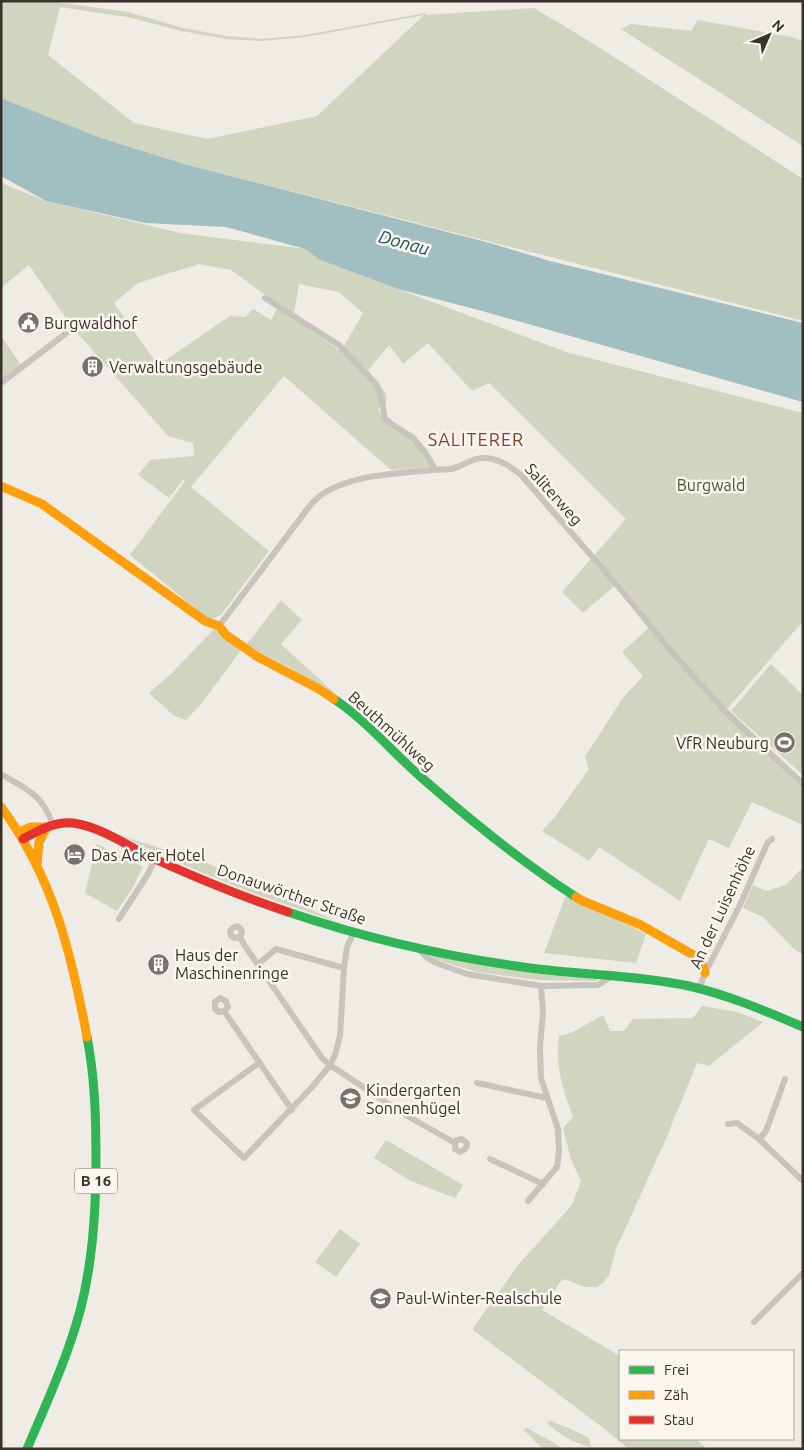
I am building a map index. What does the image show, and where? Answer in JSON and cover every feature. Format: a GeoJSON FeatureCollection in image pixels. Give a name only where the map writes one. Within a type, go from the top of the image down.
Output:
{"type":"FeatureCollection","features":[{"type":"Feature","properties":{"kind":"main road","name":"Beuthmühlweg"},"geometry":{"type":"LineString","coordinates":[[1,486],[42,504],[205,621],[219,626],[226,635],[258,658],[317,688],[343,705],[367,725],[421,777],[474,822],[538,872],[583,901],[641,925],[695,956],[703,966],[705,973]]}},
{"type":"Feature","properties":{"kind":"main road","name":"B 16"},"geometry":{"type":"LineString","coordinates":[[1,807],[37,864],[50,891],[59,917],[83,1011],[96,1106],[96,1209],[92,1251],[85,1290],[63,1361],[27,1449]]}},
{"type":"Feature","properties":{"kind":"main road","name":"Donauwörther Straße"},"geometry":{"type":"LineString","coordinates":[[21,836],[50,826],[72,823],[89,827],[200,879],[278,908],[354,932],[462,958],[549,971],[672,983],[699,989],[762,1009],[803,1027]]}},
{"type":"Feature","properties":{"kind":"main road"},"geometry":{"type":"LineString","coordinates":[[37,864],[39,842],[50,826]]}},
{"type":"Feature","properties":{"kind":"street"},"geometry":{"type":"LineString","coordinates":[[264,298],[339,345],[376,384],[381,396],[385,419],[412,437],[425,452],[435,470]]}},
{"type":"Feature","properties":{"kind":"street"},"geometry":{"type":"LineString","coordinates":[[1,383],[73,328]]}},
{"type":"Feature","properties":{"kind":"street","name":"Saliterweg"},"geometry":{"type":"LineString","coordinates":[[219,626],[312,503],[323,493],[362,478],[451,469],[470,460],[483,458],[501,462],[521,475],[623,592],[682,664],[726,712],[803,784]]}},
{"type":"Feature","properties":{"kind":"street"},"geometry":{"type":"LineString","coordinates":[[1,774],[30,791],[41,801],[48,811],[50,826]]}},
{"type":"Feature","properties":{"kind":"street","name":"An der Luisenhöhe"},"geometry":{"type":"LineString","coordinates":[[699,989],[768,842],[772,839]]}},
{"type":"Feature","properties":{"kind":"street"},"geometry":{"type":"LineString","coordinates":[[119,919],[148,874],[155,859]]}},
{"type":"Feature","properties":{"kind":"street"},"geometry":{"type":"LineString","coordinates":[[259,1063],[194,1110],[244,1158],[314,1086],[335,1055],[340,1036],[347,947],[354,932]]}},
{"type":"Feature","properties":{"kind":"street"},"geometry":{"type":"LineString","coordinates":[[240,937],[322,1058],[402,1113],[455,1143]]}},
{"type":"Feature","properties":{"kind":"street","name":"Donauwörther Straße"},"geometry":{"type":"LineString","coordinates":[[418,948],[426,957],[436,963],[467,974],[541,986],[598,984],[611,977]]}},
{"type":"Feature","properties":{"kind":"street"},"geometry":{"type":"LineString","coordinates":[[258,964],[276,949],[344,968]]}},
{"type":"Feature","properties":{"kind":"street"},"geometry":{"type":"LineString","coordinates":[[528,1201],[557,1167],[559,1151],[558,1129],[541,1078],[540,1048],[543,1012],[541,986]]}},
{"type":"Feature","properties":{"kind":"street"},"geometry":{"type":"LineString","coordinates":[[224,1011],[292,1110]]}},
{"type":"Feature","properties":{"kind":"street"},"geometry":{"type":"LineString","coordinates":[[759,1139],[766,1131],[785,1079]]}},
{"type":"Feature","properties":{"kind":"street"},"geometry":{"type":"LineString","coordinates":[[477,1083],[547,1098]]}},
{"type":"Feature","properties":{"kind":"street"},"geometry":{"type":"LineString","coordinates":[[728,1124],[738,1123],[759,1139],[803,1182]]}},
{"type":"Feature","properties":{"kind":"street"},"geometry":{"type":"LineString","coordinates":[[490,1159],[543,1184]]}},
{"type":"Feature","properties":{"kind":"street"},"geometry":{"type":"LineString","coordinates":[[754,1322],[803,1273]]}},
{"type":"Feature","properties":{"kind":"green space"},"geometry":{"type":"Polygon","coordinates":[[[1,1],[47,1],[128,12],[183,28],[226,36],[262,39],[305,35],[425,13],[426,15],[534,8],[589,41],[803,179],[803,321],[188,165],[101,138],[1,98],[1,1]],[[60,7],[48,55],[134,123],[207,139],[317,116],[424,15],[306,37],[262,41],[226,39],[182,31],[127,17],[60,7]]]}},
{"type":"Feature","properties":{"kind":"green space"},"geometry":{"type":"Polygon","coordinates":[[[698,20],[791,37],[803,41],[803,146],[621,29],[631,24],[691,31],[698,20]]]}},
{"type":"Feature","properties":{"kind":"green space","name":"Burgwald"},"geometry":{"type":"Polygon","coordinates":[[[1,183],[46,201],[180,233],[305,249],[320,260],[566,352],[803,413],[803,621],[728,708],[725,708],[803,787],[803,825],[752,802],[729,848],[709,839],[680,901],[599,847],[589,861],[542,831],[555,817],[589,769],[585,757],[622,699],[643,676],[622,652],[653,624],[619,582],[583,613],[562,592],[626,519],[489,383],[472,391],[428,343],[403,364],[389,345],[368,370],[386,394],[386,404],[378,408],[384,420],[412,441],[432,467],[391,470],[284,376],[191,487],[269,551],[221,615],[207,618],[130,555],[185,481],[183,480],[169,498],[138,475],[150,460],[194,456],[193,443],[168,436],[73,328],[29,265],[1,288],[1,183]],[[199,264],[138,283],[114,303],[158,365],[230,316],[245,317],[253,309],[271,320],[279,305],[231,270],[199,264]],[[299,284],[293,319],[341,351],[363,313],[339,292],[299,284]]]}},
{"type":"Feature","properties":{"kind":"green space"},"geometry":{"type":"Polygon","coordinates":[[[1,336],[21,365],[1,380],[1,336]]]}},
{"type":"Feature","properties":{"kind":"green space"},"geometry":{"type":"Polygon","coordinates":[[[281,600],[302,620],[281,644],[341,699],[294,670],[246,645],[281,600]]]}},
{"type":"Feature","properties":{"kind":"green space"},"geometry":{"type":"Polygon","coordinates":[[[214,629],[241,650],[202,703],[186,720],[173,715],[149,693],[171,674],[214,629]]]}},
{"type":"Feature","properties":{"kind":"green space","name":"VfR Neuburg"},"geometry":{"type":"Polygon","coordinates":[[[771,664],[803,695],[803,775],[731,711],[771,664]]]}},
{"type":"Feature","properties":{"kind":"green space"},"geometry":{"type":"Polygon","coordinates":[[[116,834],[215,866],[338,922],[255,894],[116,834]]]}},
{"type":"Feature","properties":{"kind":"green space"},"geometry":{"type":"Polygon","coordinates":[[[97,844],[143,867],[132,889],[117,911],[85,893],[97,844]]]}},
{"type":"Feature","properties":{"kind":"green space"},"geometry":{"type":"Polygon","coordinates":[[[803,867],[803,954],[794,949],[763,917],[743,908],[753,885],[766,891],[786,885],[803,867]]]}},
{"type":"Feature","properties":{"kind":"green space"},"geometry":{"type":"Polygon","coordinates":[[[566,895],[646,934],[636,963],[544,953],[566,895]]]}},
{"type":"Feature","properties":{"kind":"green space"},"geometry":{"type":"Polygon","coordinates":[[[432,954],[597,979],[597,981],[538,980],[477,972],[431,958],[432,954]]]}},
{"type":"Feature","properties":{"kind":"green space"},"geometry":{"type":"Polygon","coordinates":[[[702,1006],[737,1012],[763,1022],[709,1066],[697,1063],[665,1141],[616,1249],[609,1275],[604,1282],[597,1287],[584,1287],[565,1279],[560,1282],[542,1310],[619,1355],[619,1440],[697,1440],[707,1449],[629,1449],[473,1330],[519,1264],[572,1205],[581,1181],[571,1160],[563,1128],[573,1117],[563,1088],[559,1067],[559,1036],[571,1033],[603,1015],[610,1031],[624,1031],[633,1019],[693,1018],[702,1006]]]}},
{"type":"Feature","properties":{"kind":"green space"},"geometry":{"type":"Polygon","coordinates":[[[386,1140],[463,1185],[455,1198],[411,1181],[374,1158],[386,1140]]]}},
{"type":"Feature","properties":{"kind":"green space"},"geometry":{"type":"Polygon","coordinates":[[[340,1229],[360,1244],[336,1277],[315,1262],[340,1229]]]}},
{"type":"Feature","properties":{"kind":"green space"},"geometry":{"type":"Polygon","coordinates":[[[550,1421],[589,1438],[591,1447],[562,1435],[547,1423],[550,1421]]]}},
{"type":"Feature","properties":{"kind":"green space"},"geometry":{"type":"Polygon","coordinates":[[[527,1428],[556,1444],[561,1449],[543,1449],[523,1429],[527,1428]]]}},
{"type":"Feature","properties":{"kind":"water","name":"Donau"},"geometry":{"type":"Polygon","coordinates":[[[1,98],[101,138],[188,165],[490,243],[550,261],[803,323],[803,402],[398,289],[320,260],[305,249],[226,227],[145,223],[46,201],[1,176],[1,98]]]}},
{"type":"Feature","properties":{"kind":"traffic: fast"},"geometry":{"type":"LineString","coordinates":[[334,699],[357,717],[422,778],[478,825],[536,870],[576,897]]}},
{"type":"Feature","properties":{"kind":"traffic: fast"},"geometry":{"type":"LineString","coordinates":[[288,912],[372,937],[487,962],[537,969],[646,979],[689,986],[761,1009],[803,1027]]}},
{"type":"Feature","properties":{"kind":"traffic: fast"},"geometry":{"type":"LineString","coordinates":[[27,1449],[56,1381],[75,1329],[91,1255],[95,1199],[96,1130],[93,1083],[87,1037]]}},
{"type":"Feature","properties":{"kind":"traffic: slow"},"geometry":{"type":"LineString","coordinates":[[1,486],[42,504],[205,621],[219,626],[226,635],[258,657],[334,699]]}},
{"type":"Feature","properties":{"kind":"traffic: slow"},"geometry":{"type":"LineString","coordinates":[[1,807],[19,833],[34,861],[58,916],[74,975],[87,1037]]}},
{"type":"Feature","properties":{"kind":"traffic: slow"},"geometry":{"type":"LineString","coordinates":[[19,832],[31,827],[44,827]]}},
{"type":"Feature","properties":{"kind":"traffic: slow"},"geometry":{"type":"LineString","coordinates":[[37,864],[39,842],[47,827]]}},
{"type":"Feature","properties":{"kind":"traffic: slow"},"geometry":{"type":"LineString","coordinates":[[576,897],[641,925],[695,956],[703,966],[705,973]]}},
{"type":"Feature","properties":{"kind":"traffic: jam"},"geometry":{"type":"LineString","coordinates":[[23,839],[47,827],[60,824],[73,823],[84,825],[106,833],[147,855],[189,874],[288,912]]}},
{"type":"Feature","properties":{"kind":"place","name":"Burgwaldhof"},"geometry":{"type":"Point","coordinates":[28,323]}},
{"type":"Feature","properties":{"kind":"place","name":"Verwaltungsgebäude"},"geometry":{"type":"Point","coordinates":[93,367]}},
{"type":"Feature","properties":{"kind":"place","name":"VfR Neuburg"},"geometry":{"type":"Point","coordinates":[785,743]}},
{"type":"Feature","properties":{"kind":"place","name":"Das Acker Hotel"},"geometry":{"type":"Point","coordinates":[75,855]}},
{"type":"Feature","properties":{"kind":"place","name":"Haus der Maschinenringe"},"geometry":{"type":"Point","coordinates":[159,964]}},
{"type":"Feature","properties":{"kind":"place","name":"Kindergarten Sonnenhügel"},"geometry":{"type":"Point","coordinates":[350,1099]}},
{"type":"Feature","properties":{"kind":"place","name":"Paul-Winter-Realschule"},"geometry":{"type":"Point","coordinates":[380,1298]}},
{"type":"Feature","properties":{"kind":"district","name":"SALITERER"},"geometry":{"type":"Point","coordinates":[476,440]}}]}
